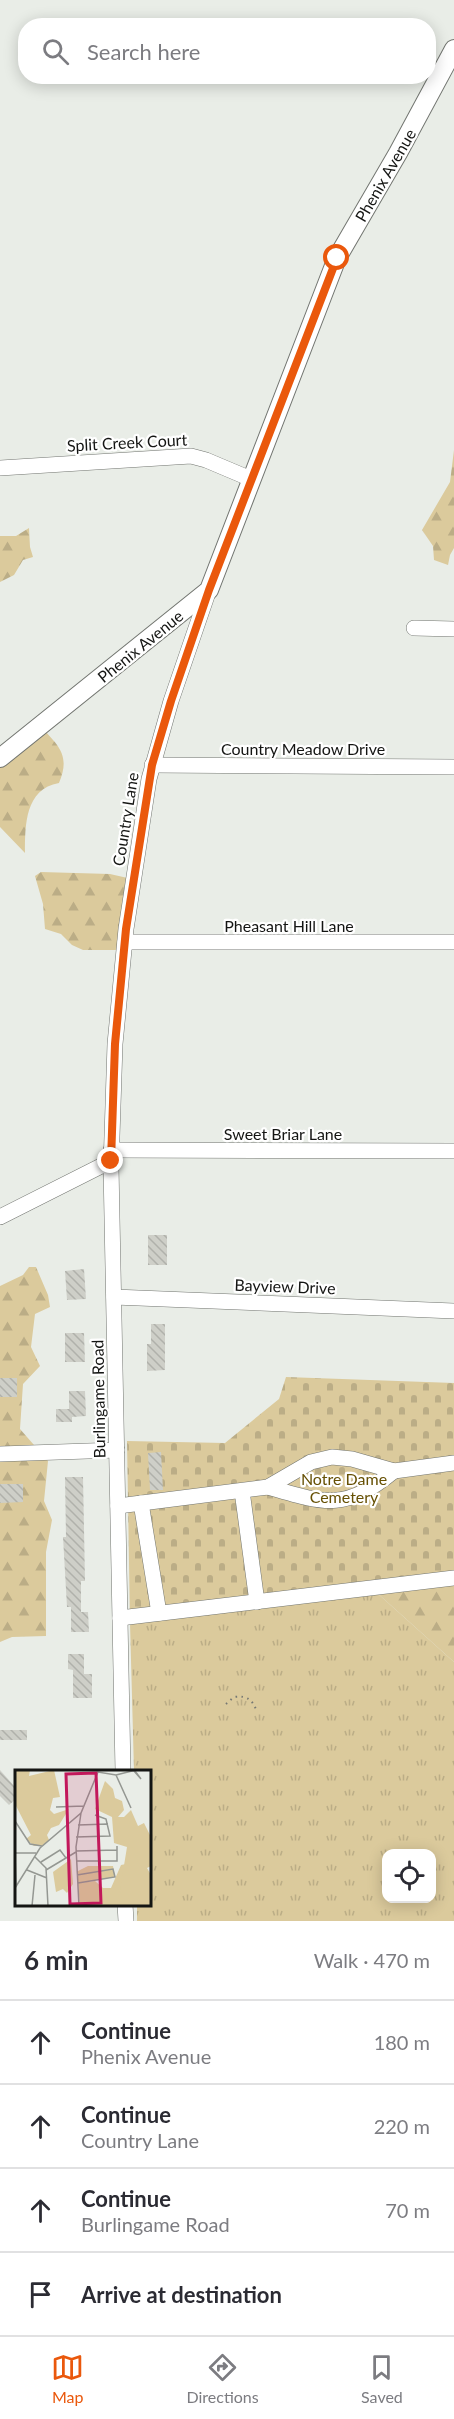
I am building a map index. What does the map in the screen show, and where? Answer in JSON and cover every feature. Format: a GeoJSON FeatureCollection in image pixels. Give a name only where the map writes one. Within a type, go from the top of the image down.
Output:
{"type":"FeatureCollection","features":[{"type":"Feature","properties":{"kind":"main road","name":"Phenix Avenue"},"geometry":{"type":"LineString","coordinates":[[436,82],[454,49]]}},
{"type":"Feature","properties":{"kind":"main road","name":"Phenix Avenue"},"geometry":{"type":"LineString","coordinates":[[0,758],[209,590],[337,258],[435,84]]}},
{"type":"Feature","properties":{"kind":"street","name":"Split Creek Court"},"geometry":{"type":"LineString","coordinates":[[0,468],[191,456],[251,479]]}},
{"type":"Feature","properties":{"kind":"street","name":"Country Lane"},"geometry":{"type":"LineString","coordinates":[[117,1027],[125,942],[152,765],[209,590]]}},
{"type":"Feature","properties":{"kind":"street"},"geometry":{"type":"LineString","coordinates":[[414,628],[454,629]]}},
{"type":"Feature","properties":{"kind":"street","name":"Country Meadow Drive"},"geometry":{"type":"LineString","coordinates":[[152,765],[454,767]]}},
{"type":"Feature","properties":{"kind":"street","name":"Pheasant Hill Lane"},"geometry":{"type":"LineString","coordinates":[[125,942],[454,942]]}},
{"type":"Feature","properties":{"kind":"street","name":"Burlingame Road"},"geometry":{"type":"LineString","coordinates":[[117,1027],[112,1092],[111,1156],[123,1770]]}},
{"type":"Feature","properties":{"kind":"street","name":"Sweet Briar Lane"},"geometry":{"type":"LineString","coordinates":[[111,1156],[454,1151]]}},
{"type":"Feature","properties":{"kind":"street"},"geometry":{"type":"LineString","coordinates":[[0,1217],[111,1156]]}},
{"type":"Feature","properties":{"kind":"street","name":"Bayview Drive"},"geometry":{"type":"LineString","coordinates":[[114,1297],[454,1311]]}},
{"type":"Feature","properties":{"kind":"street"},"geometry":{"type":"LineString","coordinates":[[0,1454],[117,1450]]}},
{"type":"Feature","properties":{"kind":"street"},"geometry":{"type":"LineString","coordinates":[[118,1506],[268,1487],[311,1462],[332,1457],[352,1459],[394,1471],[454,1463]]}},
{"type":"Feature","properties":{"kind":"street"},"geometry":{"type":"LineString","coordinates":[[268,1487],[323,1501],[343,1501],[365,1492],[394,1471]]}},
{"type":"Feature","properties":{"kind":"street"},"geometry":{"type":"LineString","coordinates":[[242,1491],[257,1602]]}},
{"type":"Feature","properties":{"kind":"street"},"geometry":{"type":"LineString","coordinates":[[141,1503],[159,1613]]}},
{"type":"Feature","properties":{"kind":"street"},"geometry":{"type":"LineString","coordinates":[[120,1618],[454,1578]]}},
{"type":"Feature","properties":{"kind":"street"},"geometry":{"type":"LineString","coordinates":[[125,1906],[126,1921]]}},
{"type":"Feature","properties":{"kind":"path"},"geometry":{"type":"LineString","coordinates":[[226,1704],[234,1697],[246,1697],[253,1702],[257,1712]]}},
{"type":"Feature","properties":{"kind":"green space"},"geometry":{"type":"Polygon","coordinates":[[[454,450],[454,548],[448,565],[434,560],[433,546],[422,530],[450,482],[454,450]]]}},
{"type":"Feature","properties":{"kind":"green space"},"geometry":{"type":"Polygon","coordinates":[[[29,528],[33,557],[23,560],[14,575],[0,582],[0,536],[16,536],[29,528]]]}},
{"type":"Feature","properties":{"kind":"green space"},"geometry":{"type":"Polygon","coordinates":[[[40,726],[61,751],[64,765],[59,783],[48,787],[33,800],[27,820],[25,853],[0,827],[0,757],[40,726]]]}},
{"type":"Feature","properties":{"kind":"green space"},"geometry":{"type":"Polygon","coordinates":[[[41,872],[110,874],[132,879],[124,950],[83,950],[72,945],[61,934],[45,929],[43,904],[35,876],[41,872]]]}},
{"type":"Feature","properties":{"kind":"green space"},"geometry":{"type":"Polygon","coordinates":[[[29,1267],[36,1267],[48,1295],[50,1307],[35,1314],[31,1347],[40,1366],[23,1384],[20,1429],[48,1461],[44,1501],[52,1520],[46,1552],[46,1636],[12,1637],[0,1642],[0,1286],[23,1275],[29,1267]]]}},
{"type":"Feature","properties":{"kind":"green space","name":"Notre Dame Cemetery"},"geometry":{"type":"Polygon","coordinates":[[[286,1377],[454,1383],[454,1583],[130,1623],[127,1441],[225,1443],[279,1399],[286,1377]]]}},
{"type":"Feature","properties":{"kind":"green space"},"geometry":{"type":"Polygon","coordinates":[[[454,1583],[454,1662],[376,1592],[454,1583]]]}},
{"type":"Feature","properties":{"kind":"green space"},"geometry":{"type":"Polygon","coordinates":[[[376,1592],[454,1662],[454,1921],[137,1921],[137,1906],[152,1906],[152,1770],[134,1770],[130,1623],[376,1592]]]}},
{"type":"Feature","properties":{"kind":"building"},"geometry":{"type":"Polygon","coordinates":[[[148,1235],[167,1235],[167,1265],[148,1265],[148,1235]]]}},
{"type":"Feature","properties":{"kind":"building"},"geometry":{"type":"Polygon","coordinates":[[[84,1269],[86,1299],[67,1300],[65,1271],[84,1269]]]}},
{"type":"Feature","properties":{"kind":"building"},"geometry":{"type":"Polygon","coordinates":[[[151,1324],[165,1324],[165,1370],[147,1371],[147,1344],[151,1344],[151,1324]]]}},
{"type":"Feature","properties":{"kind":"building"},"geometry":{"type":"Polygon","coordinates":[[[65,1333],[84,1333],[85,1362],[65,1362],[65,1333]]]}},
{"type":"Feature","properties":{"kind":"building"},"geometry":{"type":"Polygon","coordinates":[[[0,1378],[17,1378],[17,1397],[0,1397],[0,1378]]]}},
{"type":"Feature","properties":{"kind":"building"},"geometry":{"type":"Polygon","coordinates":[[[69,1391],[85,1391],[86,1416],[72,1417],[72,1422],[56,1422],[56,1409],[69,1409],[69,1391]]]}},
{"type":"Feature","properties":{"kind":"building"},"geometry":{"type":"Polygon","coordinates":[[[161,1452],[163,1490],[150,1490],[148,1453],[161,1452]]]}},
{"type":"Feature","properties":{"kind":"building"},"geometry":{"type":"Polygon","coordinates":[[[65,1477],[83,1477],[85,1581],[81,1581],[81,1612],[88,1612],[89,1632],[71,1632],[71,1607],[67,1607],[63,1537],[66,1537],[65,1477]]]}},
{"type":"Feature","properties":{"kind":"building"},"geometry":{"type":"Polygon","coordinates":[[[0,1484],[23,1484],[23,1502],[0,1503],[0,1484]]]}},
{"type":"Feature","properties":{"kind":"building"},"geometry":{"type":"Polygon","coordinates":[[[68,1654],[84,1654],[84,1674],[92,1674],[92,1698],[73,1698],[73,1670],[68,1669],[68,1654]]]}},
{"type":"Feature","properties":{"kind":"building"},"geometry":{"type":"Polygon","coordinates":[[[0,1730],[27,1730],[27,1740],[0,1740],[0,1730]]]}},
{"type":"Feature","properties":{"kind":"building"},"geometry":{"type":"Polygon","coordinates":[[[0,1770],[15,1787],[15,1800],[9,1805],[0,1796],[0,1770]]]}},
{"type":"Feature","properties":{"kind":"route"},"geometry":{"type":"LineString","coordinates":[[111,1161],[115,1044],[126,929],[152,765],[209,590],[289,377],[337,258]]}}]}
